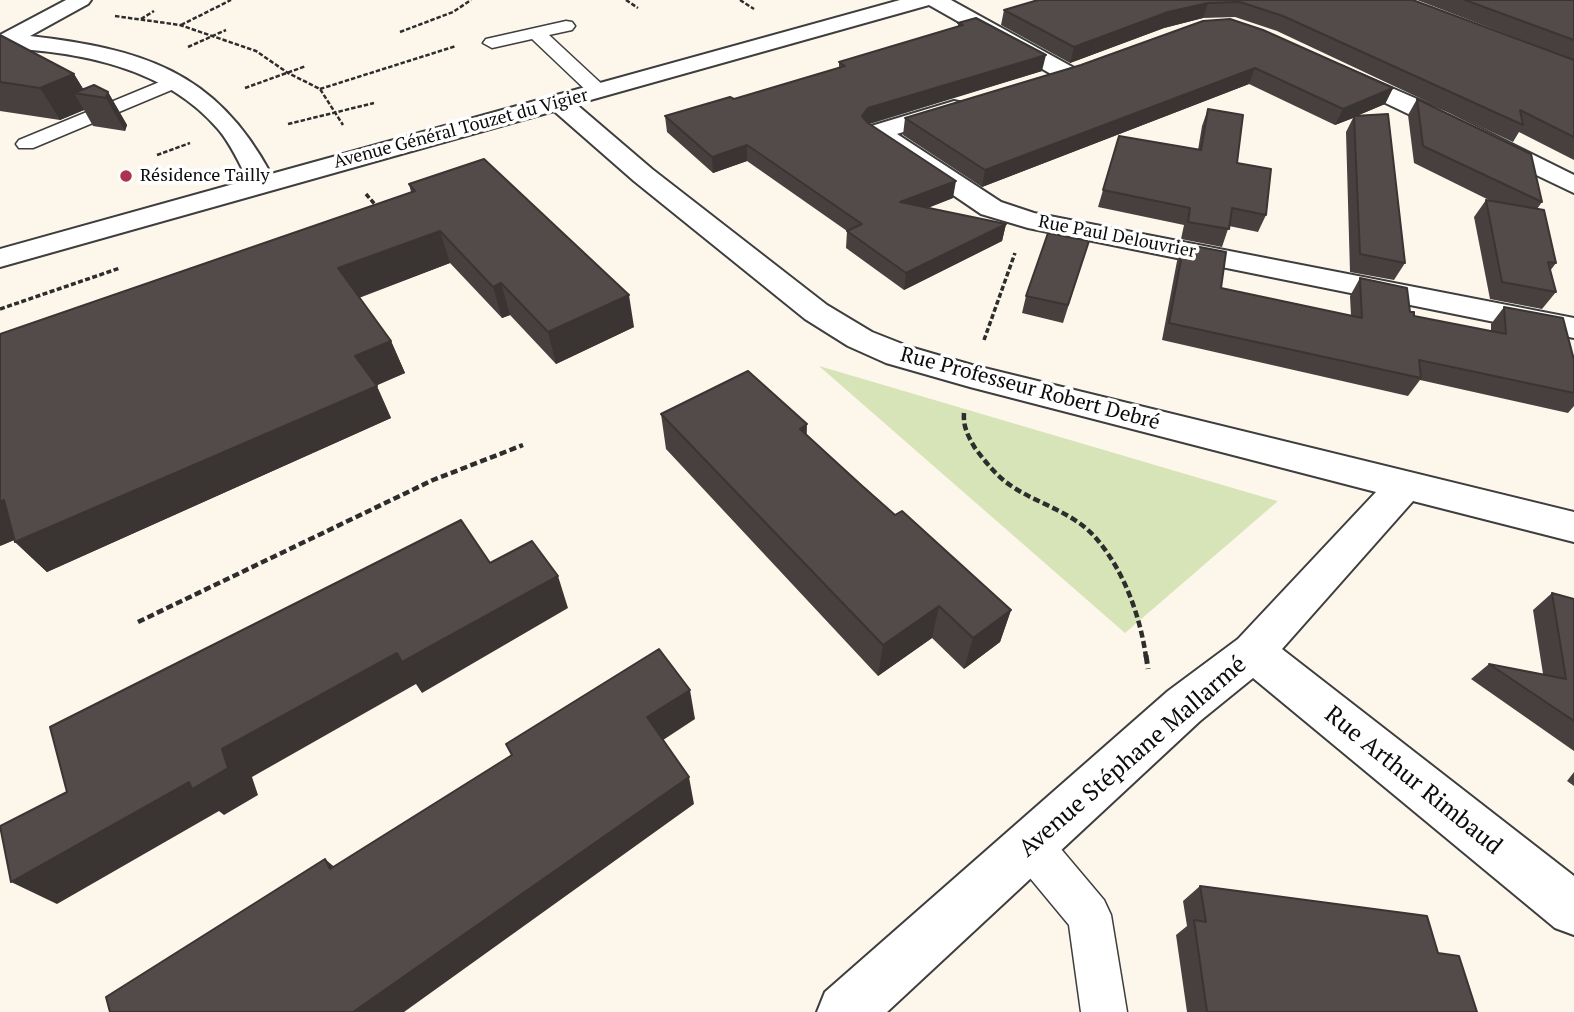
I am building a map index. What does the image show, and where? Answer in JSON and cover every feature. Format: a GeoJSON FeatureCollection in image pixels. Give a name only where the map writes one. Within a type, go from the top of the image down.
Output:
{"type":"FeatureCollection","features":[{"type":"Feature","properties":{"kind":"street"},"geometry":{"type":"LineString","coordinates":[[3,42],[81,0]]}},
{"type":"Feature","properties":{"kind":"street","name":"Avenue Général Touzet du Vigier"},"geometry":{"type":"LineString","coordinates":[[0,258],[923,0]]}},
{"type":"Feature","properties":{"kind":"street"},"geometry":{"type":"LineString","coordinates":[[936,0],[1081,69],[1030,85]]}},
{"type":"Feature","properties":{"kind":"street"},"geometry":{"type":"LineString","coordinates":[[3,42],[96,53],[136,64],[174,82],[226,121],[239,138],[263,184]]}},
{"type":"Feature","properties":{"kind":"street"},"geometry":{"type":"LineString","coordinates":[[1321,64],[1438,117],[1574,185]]}},
{"type":"Feature","properties":{"kind":"street","name":"Rue Paul Delouvrier"},"geometry":{"type":"LineString","coordinates":[[979,101],[877,132],[991,208],[1028,220],[1574,328]]}},
{"type":"Feature","properties":{"kind":"street","name":"Rue Professeur Robert Debré"},"geometry":{"type":"LineString","coordinates":[[559,102],[643,175],[816,312],[860,339],[970,376],[1574,527]]}},
{"type":"Feature","properties":{"kind":"street","name":"Avenue Stéphane Mallarmé"},"geometry":{"type":"LineString","coordinates":[[845,1012],[1184,706],[1253,652],[1405,485]]}},
{"type":"Feature","properties":{"kind":"street","name":"Rue Arthur Rimbaud"},"geometry":{"type":"LineString","coordinates":[[1253,652],[1574,909]]}},
{"type":"Feature","properties":{"kind":"lane"},"geometry":{"type":"LineString","coordinates":[[492,43],[566,26]]}},
{"type":"Feature","properties":{"kind":"lane"},"geometry":{"type":"LineString","coordinates":[[536,33],[598,91]]}},
{"type":"Feature","properties":{"kind":"lane"},"geometry":{"type":"LineString","coordinates":[[26,144],[174,82]]}},
{"type":"Feature","properties":{"kind":"lane"},"geometry":{"type":"LineString","coordinates":[[1030,845],[1088,915],[1103,992],[1104,1012]]}},
{"type":"Feature","properties":{"kind":"path"},"geometry":{"type":"LineString","coordinates":[[180,25],[231,0]]}},
{"type":"Feature","properties":{"kind":"path"},"geometry":{"type":"LineString","coordinates":[[400,32],[453,12],[471,0]]}},
{"type":"Feature","properties":{"kind":"path"},"geometry":{"type":"LineString","coordinates":[[626,0],[638,8]]}},
{"type":"Feature","properties":{"kind":"path"},"geometry":{"type":"LineString","coordinates":[[133,24],[155,11]]}},
{"type":"Feature","properties":{"kind":"path"},"geometry":{"type":"LineString","coordinates":[[104,14],[180,25],[256,51],[288,73],[320,89],[347,131]]}},
{"type":"Feature","properties":{"kind":"path"},"geometry":{"type":"LineString","coordinates":[[178,52],[226,30]]}},
{"type":"Feature","properties":{"kind":"path"},"geometry":{"type":"LineString","coordinates":[[320,89],[467,42]]}},
{"type":"Feature","properties":{"kind":"path"},"geometry":{"type":"LineString","coordinates":[[246,88],[306,66]]}},
{"type":"Feature","properties":{"kind":"path"},"geometry":{"type":"LineString","coordinates":[[288,124],[335,110],[374,103]]}},
{"type":"Feature","properties":{"kind":"path"},"geometry":{"type":"LineString","coordinates":[[157,155],[192,143]]}},
{"type":"Feature","properties":{"kind":"path"},"geometry":{"type":"LineString","coordinates":[[362,189],[378,209]]}},
{"type":"Feature","properties":{"kind":"path"},"geometry":{"type":"LineString","coordinates":[[1028,220],[970,376],[963,422],[967,436],[986,463],[1004,481],[1073,517],[1094,536],[1136,612],[1148,670],[1156,679]]}},
{"type":"Feature","properties":{"kind":"path"},"geometry":{"type":"LineString","coordinates":[[0,309],[120,268]]}},
{"type":"Feature","properties":{"kind":"path"},"geometry":{"type":"LineString","coordinates":[[138,622],[457,469],[523,445]]}},
{"type":"Feature","properties":{"kind":"green space"},"geometry":{"type":"Polygon","coordinates":[[[819,366],[1277,501],[1278,501],[1125,633],[819,366]]]}},
{"type":"Feature","properties":{"kind":"building"},"geometry":{"type":"Polygon","coordinates":[[[1038,0],[1413,0],[1574,60],[1574,137],[1520,110],[1523,125],[1283,16],[1240,2],[1208,3],[1168,12],[1074,47],[1004,10],[1038,0]]]}},
{"type":"Feature","properties":{"kind":"building"},"geometry":{"type":"Polygon","coordinates":[[[1465,0],[1574,0],[1574,40],[1465,0]]]}},
{"type":"Feature","properties":{"kind":"building"},"geometry":{"type":"Polygon","coordinates":[[[976,18],[1046,55],[868,108],[862,116],[868,123],[956,181],[900,202],[1006,224],[906,273],[847,231],[862,224],[747,145],[712,157],[665,116],[845,66],[839,62],[963,25],[958,23],[976,18]]]}},
{"type":"Feature","properties":{"kind":"building"},"geometry":{"type":"Polygon","coordinates":[[[1230,19],[1263,30],[1393,88],[1343,109],[1255,68],[985,170],[905,118],[1081,65],[1203,21],[1230,19]]]}},
{"type":"Feature","properties":{"kind":"building"},"geometry":{"type":"Polygon","coordinates":[[[0,35],[74,74],[40,88],[0,82],[0,35]]]}},
{"type":"Feature","properties":{"kind":"building"},"geometry":{"type":"Polygon","coordinates":[[[94,85],[108,92],[106,98],[74,93],[94,85]]]}},
{"type":"Feature","properties":{"kind":"building"},"geometry":{"type":"Polygon","coordinates":[[[1417,99],[1531,154],[1542,202],[1423,146],[1417,99]]]}},
{"type":"Feature","properties":{"kind":"building"},"geometry":{"type":"Polygon","coordinates":[[[1208,109],[1243,115],[1237,163],[1271,169],[1266,215],[1232,208],[1229,229],[1188,222],[1190,208],[1103,190],[1119,136],[1201,150],[1208,109]]]}},
{"type":"Feature","properties":{"kind":"building"},"geometry":{"type":"Polygon","coordinates":[[[1388,114],[1405,263],[1360,254],[1354,116],[1388,114]]]}},
{"type":"Feature","properties":{"kind":"building"},"geometry":{"type":"Polygon","coordinates":[[[484,159],[629,295],[548,332],[501,283],[493,287],[440,231],[338,268],[391,341],[355,356],[377,386],[15,542],[4,500],[0,502],[0,334],[415,191],[409,184],[484,159]]]}},
{"type":"Feature","properties":{"kind":"building"},"geometry":{"type":"Polygon","coordinates":[[[1486,200],[1544,210],[1556,263],[1548,262],[1556,292],[1502,282],[1486,200]]]}},
{"type":"Feature","properties":{"kind":"building"},"geometry":{"type":"Polygon","coordinates":[[[1048,233],[1089,241],[1068,305],[1026,296],[1048,233]]]}},
{"type":"Feature","properties":{"kind":"building"},"geometry":{"type":"Polygon","coordinates":[[[1184,244],[1226,252],[1221,288],[1362,318],[1360,278],[1407,288],[1410,312],[1414,312],[1414,316],[1506,334],[1504,307],[1563,318],[1574,360],[1574,393],[1419,360],[1421,378],[1169,323],[1184,244]]]}},
{"type":"Feature","properties":{"kind":"building"},"geometry":{"type":"Polygon","coordinates":[[[748,371],[807,424],[800,429],[860,484],[895,515],[902,511],[1011,610],[973,638],[939,606],[883,645],[661,414],[748,371]]]}},
{"type":"Feature","properties":{"kind":"building"},"geometry":{"type":"Polygon","coordinates":[[[461,520],[490,563],[532,541],[558,576],[402,662],[397,653],[222,749],[228,768],[192,789],[189,782],[11,882],[0,826],[67,792],[50,727],[461,520]]]}},
{"type":"Feature","properties":{"kind":"building"},"geometry":{"type":"Polygon","coordinates":[[[1552,593],[1574,599],[1574,721],[1489,664],[1566,679],[1552,593]]]}},
{"type":"Feature","properties":{"kind":"building"},"geometry":{"type":"Polygon","coordinates":[[[659,649],[690,690],[647,717],[689,777],[353,1012],[110,1012],[106,997],[325,859],[330,869],[512,755],[506,744],[659,649]]]}},
{"type":"Feature","properties":{"kind":"building"},"geometry":{"type":"Polygon","coordinates":[[[1200,886],[1427,916],[1438,953],[1459,956],[1477,1012],[1207,1012],[1194,920],[1206,922],[1200,886]]]}},
{"type":"Feature","properties":{"kind":"place","name":"Résidence Tailly"},"geometry":{"type":"Point","coordinates":[126,176]}}]}
